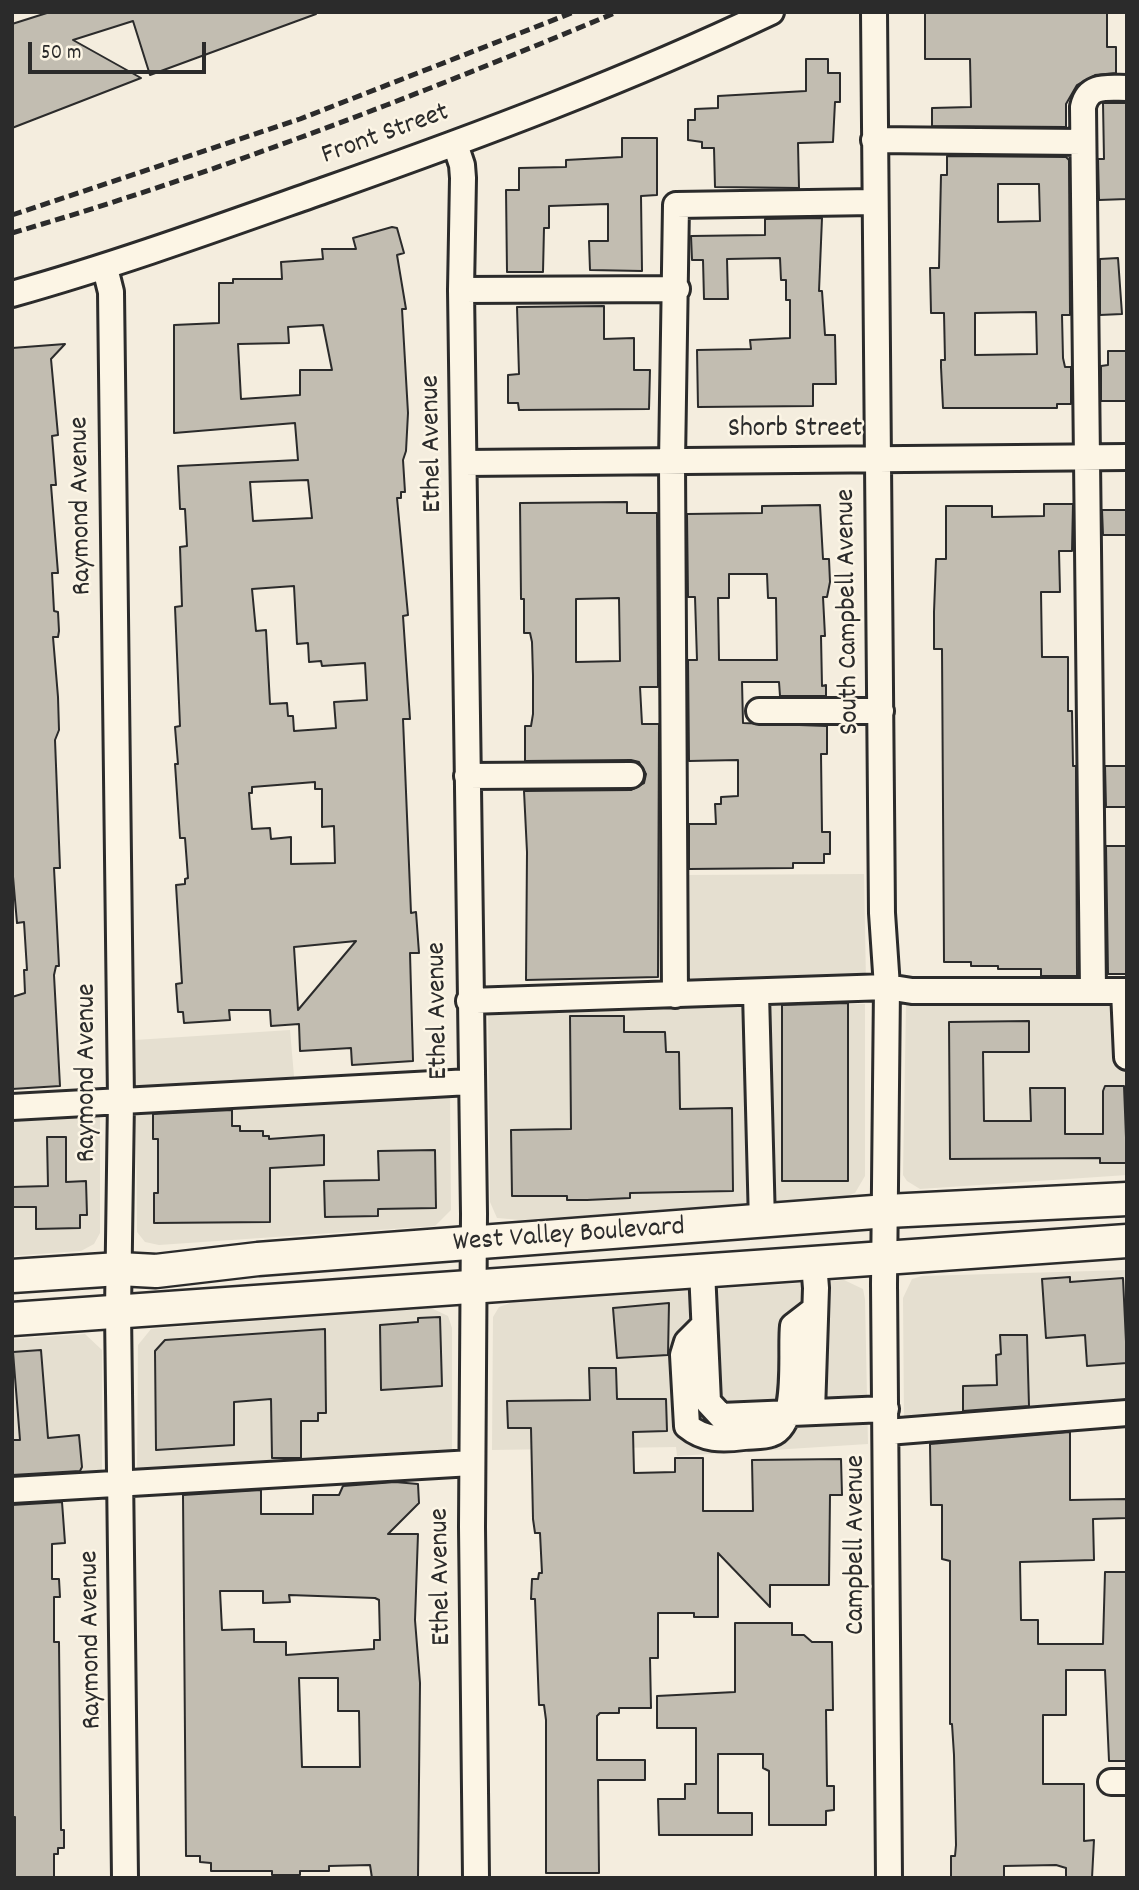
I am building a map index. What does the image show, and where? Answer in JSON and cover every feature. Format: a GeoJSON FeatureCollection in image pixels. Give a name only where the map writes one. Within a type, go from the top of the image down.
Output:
{"type":"FeatureCollection","features":[{"type":"Feature","properties":{"kind":"main road","name":"West Valley Boulevard"},"geometry":{"type":"LineString","coordinates":[[12,1276],[119,1269],[156,1271],[258,1259],[762,1223],[887,1211],[1127,1199]]}},
{"type":"Feature","properties":{"kind":"main road","name":"West Valley Boulevard"},"geometry":{"type":"LineString","coordinates":[[12,1319],[1127,1241]]}},
{"type":"Feature","properties":{"kind":"street","name":"Front Street"},"geometry":{"type":"LineString","coordinates":[[12,294],[105,268],[455,144],[708,42],[771,12]]}},
{"type":"Feature","properties":{"kind":"street","name":"South Campbell Avenue"},"geometry":{"type":"LineString","coordinates":[[874,12],[882,913],[887,987],[887,1211]]}},
{"type":"Feature","properties":{"kind":"street"},"geometry":{"type":"LineString","coordinates":[[1093,990],[1083,107],[1088,93],[1102,88],[1127,88]]}},
{"type":"Feature","properties":{"kind":"street"},"geometry":{"type":"LineString","coordinates":[[874,140],[1082,142]]}},
{"type":"Feature","properties":{"kind":"street","name":"Ethel Avenue"},"geometry":{"type":"LineString","coordinates":[[455,144],[463,164],[461,290],[473,1244],[476,1878]]}},
{"type":"Feature","properties":{"kind":"street"},"geometry":{"type":"LineString","coordinates":[[675,995],[672,461],[677,289],[676,205],[874,202]]}},
{"type":"Feature","properties":{"kind":"street","name":"Raymond Avenue"},"geometry":{"type":"LineString","coordinates":[[105,268],[111,292],[121,1100],[118,1311],[125,1878]]}},
{"type":"Feature","properties":{"kind":"street"},"geometry":{"type":"LineString","coordinates":[[461,290],[677,289]]}},
{"type":"Feature","properties":{"kind":"street","name":"Shorb Street"},"geometry":{"type":"LineString","coordinates":[[464,463],[1127,457]]}},
{"type":"Feature","properties":{"kind":"street"},"geometry":{"type":"LineString","coordinates":[[759,711],[881,711]]}},
{"type":"Feature","properties":{"kind":"street"},"geometry":{"type":"LineString","coordinates":[[467,776],[631,775]]}},
{"type":"Feature","properties":{"kind":"street"},"geometry":{"type":"LineString","coordinates":[[469,1000],[887,987],[912,991],[1126,991],[1127,1057]]}},
{"type":"Feature","properties":{"kind":"street"},"geometry":{"type":"LineString","coordinates":[[756,993],[762,1223]]}},
{"type":"Feature","properties":{"kind":"street"},"geometry":{"type":"LineString","coordinates":[[12,1107],[470,1082]]}},
{"type":"Feature","properties":{"kind":"street","name":"Campbell Avenue"},"geometry":{"type":"LineString","coordinates":[[887,1211],[889,1878]]}},
{"type":"Feature","properties":{"kind":"street"},"geometry":{"type":"LineString","coordinates":[[801,1412],[793,1326],[815,1309],[814,1263]]}},
{"type":"Feature","properties":{"kind":"street"},"geometry":{"type":"LineString","coordinates":[[702,1270],[708,1402],[721,1416],[801,1412],[886,1420],[1127,1413]]}},
{"type":"Feature","properties":{"kind":"street"},"geometry":{"type":"LineString","coordinates":[[12,1490],[472,1464]]}},
{"type":"Feature","properties":{"kind":"shaded area"},"geometry":{"type":"Polygon","coordinates":[[[864,874],[866,982],[685,983],[686,875],[864,874]]]}},
{"type":"Feature","properties":{"kind":"shaded area"},"geometry":{"type":"Polygon","coordinates":[[[1127,1001],[1127,1175],[920,1189],[907,1181],[903,1175],[906,1004],[1127,1001]]]}},
{"type":"Feature","properties":{"kind":"shaded area"},"geometry":{"type":"Polygon","coordinates":[[[865,1004],[865,1176],[855,1193],[845,1197],[521,1220],[497,1218],[490,1202],[488,1006],[865,1004]]]}},
{"type":"Feature","properties":{"kind":"shaded area"},"geometry":{"type":"Polygon","coordinates":[[[290,1030],[296,1099],[450,1087],[451,1210],[435,1226],[159,1245],[145,1242],[137,1232],[135,1040],[290,1030]]]}},
{"type":"Feature","properties":{"kind":"shaded area"},"geometry":{"type":"Polygon","coordinates":[[[100,1111],[100,1233],[94,1244],[81,1251],[12,1256],[12,1117],[100,1111]]]}},
{"type":"Feature","properties":{"kind":"shaded area"},"geometry":{"type":"Polygon","coordinates":[[[1127,1270],[1127,1405],[904,1420],[903,1298],[912,1279],[922,1276],[1127,1270]]]}},
{"type":"Feature","properties":{"kind":"shaded area"},"geometry":{"type":"Polygon","coordinates":[[[844,1280],[863,1289],[865,1299],[868,1444],[677,1456],[676,1447],[492,1450],[493,1317],[499,1307],[510,1303],[844,1280]]]}},
{"type":"Feature","properties":{"kind":"shaded area"},"geometry":{"type":"Polygon","coordinates":[[[431,1308],[448,1316],[452,1328],[452,1452],[137,1472],[138,1345],[151,1329],[431,1308]]]}},
{"type":"Feature","properties":{"kind":"shaded area"},"geometry":{"type":"Polygon","coordinates":[[[85,1334],[102,1350],[102,1474],[12,1481],[12,1339],[85,1334]]]}},
{"type":"Feature","properties":{"kind":"building"},"geometry":{"type":"Polygon","coordinates":[[[50,12],[316,14],[150,75],[133,21],[73,40],[141,78],[12,128],[12,24],[50,12]]]}},
{"type":"Feature","properties":{"kind":"building"},"geometry":{"type":"Polygon","coordinates":[[[925,12],[1107,12],[1107,47],[1116,47],[1116,73],[1095,75],[1077,85],[1066,104],[1066,127],[932,126],[932,108],[971,107],[970,59],[925,59],[925,12]]]}},
{"type":"Feature","properties":{"kind":"building"},"geometry":{"type":"Polygon","coordinates":[[[806,59],[828,59],[828,73],[840,73],[840,102],[835,102],[833,142],[798,143],[799,188],[715,187],[714,148],[702,148],[702,142],[688,140],[688,120],[695,120],[695,109],[718,108],[718,96],[806,91],[806,59]]]}},
{"type":"Feature","properties":{"kind":"building"},"geometry":{"type":"Polygon","coordinates":[[[1103,103],[1127,103],[1127,199],[1099,200],[1098,159],[1104,159],[1103,103]]]}},
{"type":"Feature","properties":{"kind":"building"},"geometry":{"type":"Polygon","coordinates":[[[622,138],[657,138],[657,195],[641,196],[642,271],[590,270],[589,241],[608,241],[608,204],[549,206],[549,228],[544,228],[543,272],[507,272],[506,190],[519,190],[519,168],[566,167],[566,160],[622,157],[622,138]]]}},
{"type":"Feature","properties":{"kind":"building"},"geometry":{"type":"Polygon","coordinates":[[[947,156],[1066,157],[1069,160],[1070,315],[1062,315],[1063,358],[1065,367],[1071,367],[1071,404],[1057,404],[1057,408],[943,408],[941,360],[945,360],[944,313],[931,313],[930,268],[939,268],[941,175],[947,175],[947,156]],[[998,184],[998,222],[1040,221],[1039,184],[998,184]],[[1036,312],[975,313],[975,355],[1037,354],[1036,312]]]}},
{"type":"Feature","properties":{"kind":"building"},"geometry":{"type":"Polygon","coordinates":[[[822,218],[819,291],[822,291],[825,335],[835,335],[836,384],[813,384],[813,406],[698,407],[697,350],[751,349],[750,340],[790,338],[790,300],[786,300],[786,280],[781,280],[780,258],[727,259],[728,299],[704,299],[703,260],[692,260],[691,236],[765,235],[765,219],[822,218]]]}},
{"type":"Feature","properties":{"kind":"building"},"geometry":{"type":"Polygon","coordinates":[[[397,228],[404,253],[397,255],[406,309],[402,309],[408,413],[403,460],[405,492],[401,492],[401,498],[397,498],[408,615],[403,616],[410,719],[403,719],[411,913],[416,912],[419,953],[410,953],[413,1061],[352,1065],[351,1048],[300,1051],[299,1024],[271,1026],[270,1010],[229,1010],[230,1020],[184,1023],[183,1012],[178,1012],[176,984],[182,983],[176,885],[185,884],[185,879],[188,878],[185,838],[180,838],[175,764],[178,764],[175,727],[180,726],[175,607],[182,606],[180,547],[187,546],[185,509],[180,509],[178,466],[298,460],[295,423],[174,433],[174,325],[219,323],[219,283],[233,283],[233,279],[282,279],[281,262],[323,259],[322,249],[356,249],[353,238],[397,228]],[[323,325],[288,327],[289,343],[238,344],[241,399],[300,395],[300,370],[332,370],[323,325]],[[308,480],[250,482],[253,521],[312,518],[308,480]],[[294,586],[252,589],[256,631],[266,630],[270,704],[287,703],[288,716],[293,716],[294,731],[336,728],[334,702],[367,700],[365,663],[322,666],[321,661],[309,662],[308,643],[297,644],[294,586]],[[315,782],[252,787],[252,793],[249,793],[252,829],[270,828],[271,839],[291,837],[291,864],[335,863],[334,826],[322,827],[322,789],[315,789],[315,782]],[[356,941],[294,947],[298,1010],[356,941]]]}},
{"type":"Feature","properties":{"kind":"building"},"geometry":{"type":"Polygon","coordinates":[[[1118,258],[1122,314],[1100,315],[1100,259],[1118,258]]]}},
{"type":"Feature","properties":{"kind":"building"},"geometry":{"type":"Polygon","coordinates":[[[604,306],[604,339],[634,338],[634,370],[650,370],[649,409],[519,410],[518,403],[508,403],[508,375],[519,374],[517,307],[604,306]]]}},
{"type":"Feature","properties":{"kind":"building"},"geometry":{"type":"Polygon","coordinates":[[[65,344],[51,359],[58,435],[52,436],[56,485],[51,485],[58,573],[52,573],[54,611],[58,612],[59,631],[58,637],[53,637],[59,730],[55,740],[60,868],[54,868],[59,966],[56,966],[54,975],[60,1086],[12,1089],[12,997],[25,993],[24,970],[27,970],[24,922],[17,923],[12,865],[12,348],[65,344]]]}},
{"type":"Feature","properties":{"kind":"building"},"geometry":{"type":"Polygon","coordinates":[[[1108,351],[1127,351],[1127,401],[1101,401],[1101,366],[1108,365],[1108,351]]]}},
{"type":"Feature","properties":{"kind":"building"},"geometry":{"type":"Polygon","coordinates":[[[627,502],[627,513],[657,513],[658,687],[640,687],[642,724],[659,724],[658,977],[526,980],[527,852],[524,791],[631,790],[644,783],[646,774],[639,762],[631,760],[525,761],[525,726],[531,726],[533,714],[533,676],[532,642],[530,633],[524,633],[524,599],[521,599],[520,503],[627,502]],[[619,598],[576,599],[576,662],[620,661],[619,598]]]}},
{"type":"Feature","properties":{"kind":"building"},"geometry":{"type":"Polygon","coordinates":[[[1044,504],[1073,504],[1072,551],[1059,551],[1060,592],[1041,592],[1042,657],[1068,657],[1068,711],[1072,711],[1073,766],[1076,766],[1077,976],[1041,976],[1041,969],[998,969],[998,966],[971,966],[971,962],[944,962],[942,649],[934,649],[934,612],[936,559],[946,559],[946,506],[992,506],[992,517],[1044,516],[1044,504]]]}},
{"type":"Feature","properties":{"kind":"building"},"geometry":{"type":"Polygon","coordinates":[[[820,505],[823,559],[829,559],[830,582],[827,597],[823,597],[825,636],[821,636],[822,686],[826,685],[826,696],[780,696],[779,682],[742,682],[743,723],[827,726],[827,754],[821,754],[822,832],[830,832],[830,854],[824,854],[824,863],[793,863],[793,868],[689,869],[689,824],[716,824],[715,804],[721,804],[721,797],[738,796],[738,760],[689,761],[688,660],[697,660],[695,597],[688,597],[687,514],[762,513],[762,506],[820,505]],[[729,574],[729,598],[718,598],[719,660],[777,660],[776,598],[768,598],[767,574],[729,574]]]}},
{"type":"Feature","properties":{"kind":"building"},"geometry":{"type":"Polygon","coordinates":[[[1102,510],[1127,510],[1127,535],[1103,535],[1102,510]]]}},
{"type":"Feature","properties":{"kind":"building"},"geometry":{"type":"Polygon","coordinates":[[[1105,766],[1127,766],[1127,807],[1106,807],[1105,766]]]}},
{"type":"Feature","properties":{"kind":"building"},"geometry":{"type":"Polygon","coordinates":[[[1106,846],[1127,846],[1127,974],[1108,974],[1106,846]]]}},
{"type":"Feature","properties":{"kind":"building"},"geometry":{"type":"Polygon","coordinates":[[[848,1003],[848,1181],[782,1181],[782,1005],[848,1003]]]}},
{"type":"Feature","properties":{"kind":"building"},"geometry":{"type":"Polygon","coordinates":[[[570,1016],[624,1016],[624,1032],[665,1032],[666,1052],[679,1052],[680,1109],[732,1108],[733,1191],[630,1193],[630,1198],[587,1200],[567,1200],[567,1196],[512,1196],[511,1130],[571,1129],[570,1016]]]}},
{"type":"Feature","properties":{"kind":"building"},"geometry":{"type":"Polygon","coordinates":[[[1029,1021],[1029,1052],[983,1052],[984,1121],[1031,1121],[1030,1088],[1065,1088],[1065,1134],[1103,1134],[1105,1086],[1124,1086],[1127,1163],[1100,1163],[1100,1158],[950,1159],[949,1022],[1029,1021]]]}},
{"type":"Feature","properties":{"kind":"building"},"geometry":{"type":"Polygon","coordinates":[[[232,1110],[232,1126],[240,1126],[240,1131],[263,1131],[263,1136],[269,1136],[269,1139],[324,1135],[324,1165],[270,1168],[270,1222],[154,1223],[154,1193],[158,1193],[158,1139],[153,1139],[153,1114],[232,1110]]]}},
{"type":"Feature","properties":{"kind":"building"},"geometry":{"type":"Polygon","coordinates":[[[47,1137],[66,1137],[66,1182],[86,1181],[87,1215],[80,1215],[80,1228],[36,1229],[36,1207],[12,1207],[12,1187],[48,1186],[47,1137]]]}},
{"type":"Feature","properties":{"kind":"building"},"geometry":{"type":"Polygon","coordinates":[[[435,1150],[436,1208],[378,1209],[378,1216],[325,1217],[324,1181],[379,1180],[378,1151],[435,1150]]]}},
{"type":"Feature","properties":{"kind":"building"},"geometry":{"type":"Polygon","coordinates":[[[1070,1277],[1070,1282],[1123,1278],[1127,1363],[1087,1366],[1085,1335],[1046,1338],[1042,1279],[1070,1277]]]}},
{"type":"Feature","properties":{"kind":"building"},"geometry":{"type":"Polygon","coordinates":[[[669,1303],[668,1355],[617,1358],[613,1308],[669,1303]]]}},
{"type":"Feature","properties":{"kind":"building"},"geometry":{"type":"Polygon","coordinates":[[[440,1317],[442,1386],[381,1390],[380,1325],[440,1317]]]}},
{"type":"Feature","properties":{"kind":"building"},"geometry":{"type":"Polygon","coordinates":[[[325,1329],[326,1413],[318,1413],[318,1421],[301,1421],[301,1458],[272,1458],[271,1399],[234,1402],[234,1445],[156,1450],[155,1351],[165,1340],[325,1329]]]}},
{"type":"Feature","properties":{"kind":"building"},"geometry":{"type":"Polygon","coordinates":[[[1000,1335],[1027,1335],[1029,1406],[963,1411],[963,1386],[997,1385],[996,1355],[1001,1354],[1000,1335]]]}},
{"type":"Feature","properties":{"kind":"building"},"geometry":{"type":"Polygon","coordinates":[[[41,1350],[48,1438],[79,1435],[82,1467],[80,1471],[12,1475],[12,1440],[20,1440],[13,1352],[41,1350]]]}},
{"type":"Feature","properties":{"kind":"building"},"geometry":{"type":"Polygon","coordinates":[[[589,1368],[616,1368],[617,1399],[666,1399],[667,1431],[633,1432],[634,1473],[675,1472],[675,1458],[703,1458],[703,1511],[753,1511],[752,1460],[841,1459],[842,1495],[830,1495],[829,1585],[770,1585],[770,1607],[718,1553],[718,1617],[694,1617],[694,1613],[658,1613],[658,1658],[650,1658],[651,1708],[619,1708],[619,1713],[600,1713],[597,1716],[597,1760],[645,1760],[645,1780],[598,1780],[599,1873],[546,1873],[546,1720],[544,1705],[539,1705],[535,1599],[531,1599],[532,1579],[538,1579],[539,1573],[542,1573],[540,1533],[535,1533],[533,1519],[531,1428],[508,1428],[507,1401],[590,1400],[589,1368]]]}},
{"type":"Feature","properties":{"kind":"building"},"geometry":{"type":"Polygon","coordinates":[[[1070,1432],[1070,1500],[1127,1499],[1127,1518],[1093,1519],[1094,1560],[1020,1562],[1021,1620],[1038,1620],[1038,1644],[1103,1644],[1105,1572],[1127,1572],[1127,1761],[1109,1761],[1105,1670],[1066,1670],[1066,1715],[1043,1715],[1043,1784],[1084,1784],[1084,1841],[1094,1840],[1092,1878],[1066,1878],[1066,1868],[1056,1865],[1004,1866],[1004,1878],[951,1878],[951,1856],[955,1856],[956,1845],[954,1755],[950,1724],[950,1561],[942,1559],[942,1505],[931,1505],[930,1444],[1070,1432]]]}},
{"type":"Feature","properties":{"kind":"building"},"geometry":{"type":"Polygon","coordinates":[[[395,1482],[418,1484],[419,1503],[388,1534],[418,1534],[415,1620],[420,1683],[418,1878],[372,1878],[370,1865],[329,1866],[329,1871],[300,1871],[300,1875],[272,1875],[272,1871],[211,1871],[211,1863],[200,1862],[200,1856],[186,1856],[183,1495],[261,1490],[261,1514],[313,1514],[313,1495],[339,1495],[343,1486],[395,1482]],[[220,1591],[222,1630],[254,1629],[254,1642],[286,1642],[286,1655],[374,1649],[374,1640],[380,1640],[379,1600],[375,1598],[289,1595],[290,1602],[263,1603],[263,1591],[220,1591]],[[299,1678],[302,1767],[360,1767],[359,1711],[338,1711],[338,1678],[299,1678]]]}},
{"type":"Feature","properties":{"kind":"building"},"geometry":{"type":"Polygon","coordinates":[[[62,1502],[65,1543],[52,1544],[52,1579],[59,1579],[60,1597],[54,1597],[54,1642],[59,1642],[61,1830],[64,1830],[64,1848],[58,1848],[58,1854],[54,1854],[54,1878],[15,1878],[15,1817],[12,1817],[12,1505],[62,1502]]]}},
{"type":"Feature","properties":{"kind":"building"},"geometry":{"type":"Polygon","coordinates":[[[735,1623],[792,1623],[792,1635],[804,1635],[812,1642],[832,1642],[833,1710],[826,1710],[827,1786],[834,1786],[834,1810],[826,1811],[826,1825],[769,1825],[769,1771],[763,1768],[763,1754],[718,1754],[718,1813],[752,1813],[752,1835],[659,1835],[658,1799],[685,1799],[685,1784],[696,1784],[696,1728],[657,1728],[657,1696],[735,1692],[735,1623]]]}},
{"type":"Feature","properties":{"kind":"railway"},"geometry":{"type":"LineString","coordinates":[[12,215],[300,119],[574,12]]}},
{"type":"Feature","properties":{"kind":"railway"},"geometry":{"type":"LineString","coordinates":[[12,233],[242,159],[468,73],[617,12]]}}]}
